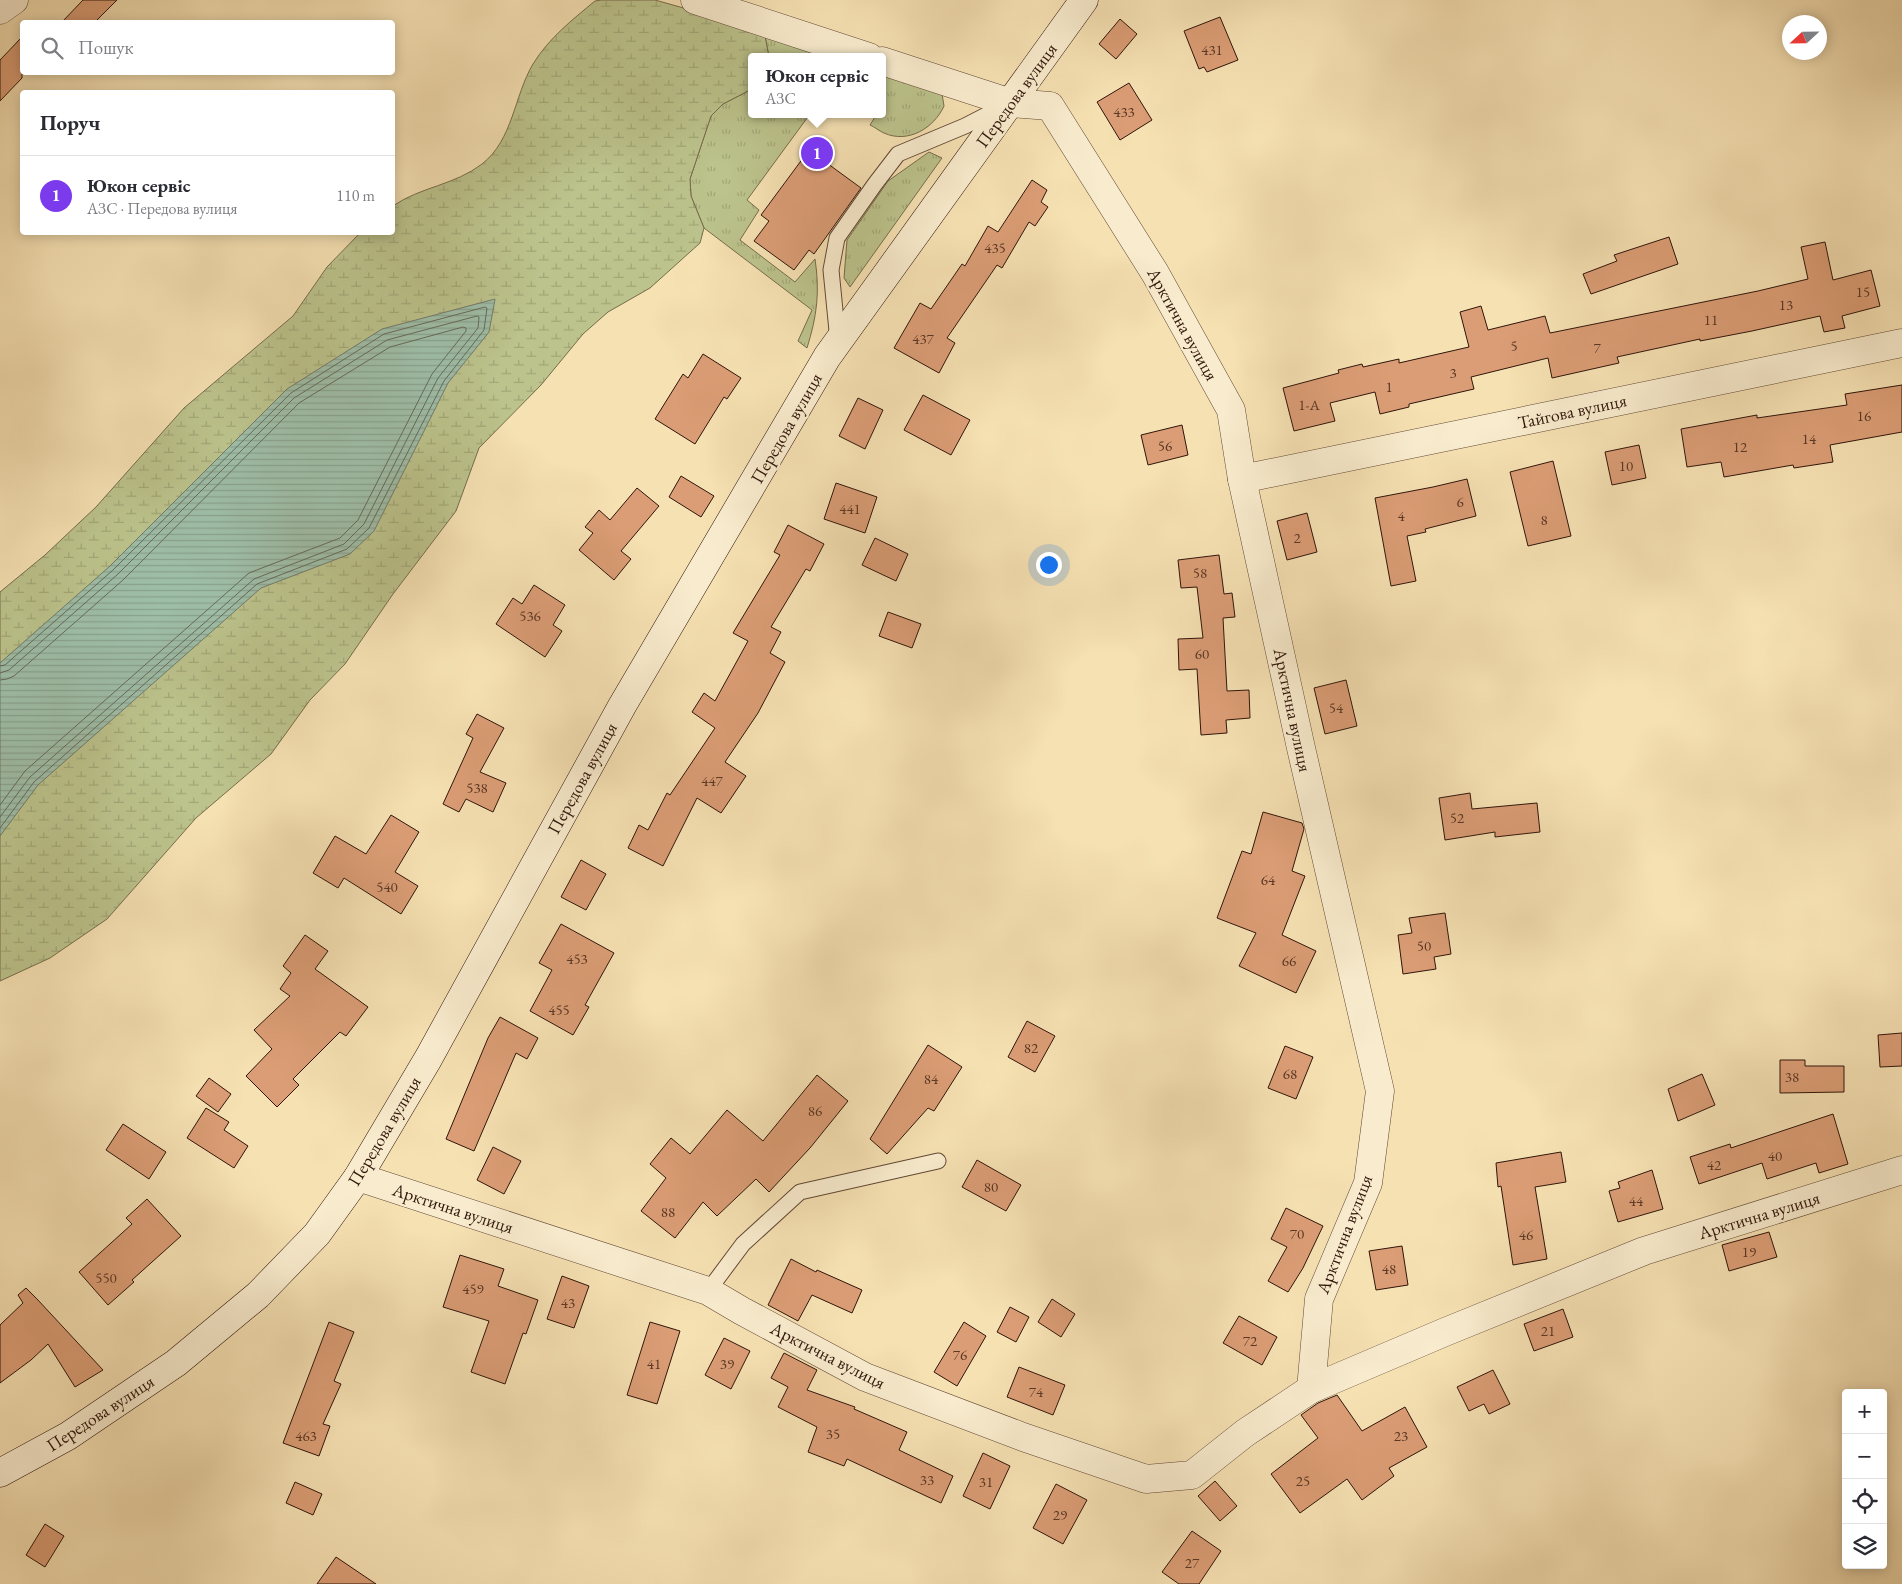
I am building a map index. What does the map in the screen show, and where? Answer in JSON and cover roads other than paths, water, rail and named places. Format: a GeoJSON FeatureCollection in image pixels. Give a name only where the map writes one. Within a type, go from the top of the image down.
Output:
{"type":"FeatureCollection","features":[{"type":"Feature","properties":{"kind":"street"},"geometry":{"type":"LineString","coordinates":[[0,10],[14,0]]}},
{"type":"Feature","properties":{"kind":"street"},"geometry":{"type":"LineString","coordinates":[[694,0],[857,53]]}},
{"type":"Feature","properties":{"kind":"street","name":"Передова вулиця"},"geometry":{"type":"LineString","coordinates":[[0,1473],[68,1436],[176,1363],[258,1295],[317,1234],[358,1177],[428,1059],[622,706],[828,357],[1084,0]]}},
{"type":"Feature","properties":{"kind":"street"},"geometry":{"type":"LineString","coordinates":[[886,62],[1010,103]]}},
{"type":"Feature","properties":{"kind":"street","name":"Арктична вулиця"},"geometry":{"type":"LineString","coordinates":[[1010,103],[1050,106],[1155,273],[1231,410],[1242,479],[1301,748],[1380,1091],[1368,1183],[1319,1298],[1311,1389]]}},
{"type":"Feature","properties":{"kind":"street","name":"Тайгова вулиця"},"geometry":{"type":"LineString","coordinates":[[1242,479],[1902,343]]}},
{"type":"Feature","properties":{"kind":"street","name":"Арктична вулиця"},"geometry":{"type":"LineString","coordinates":[[358,1177],[708,1291],[865,1377],[1023,1437],[1146,1479],[1192,1475],[1244,1433],[1311,1389],[1445,1332],[1644,1251],[1902,1170]]}},
{"type":"Feature","properties":{"kind":"lane"},"geometry":{"type":"LineString","coordinates":[[838,342],[831,270],[837,238],[875,184],[898,154],[965,126],[1010,103]]}},
{"type":"Feature","properties":{"kind":"lane"},"geometry":{"type":"LineString","coordinates":[[708,1291],[742,1244],[800,1192],[938,1161]]}},
{"type":"Feature","properties":{"kind":"water"},"geometry":{"type":"Polygon","coordinates":[[[495,299],[489,332],[448,383],[374,531],[350,554],[261,588],[38,785],[0,836],[0,663],[110,566],[287,389],[382,329],[495,299]]]}},
{"type":"Feature","properties":{"kind":"place","name":"Юкон сервіс"},"geometry":{"type":"Point","coordinates":[817,153]}}]}
